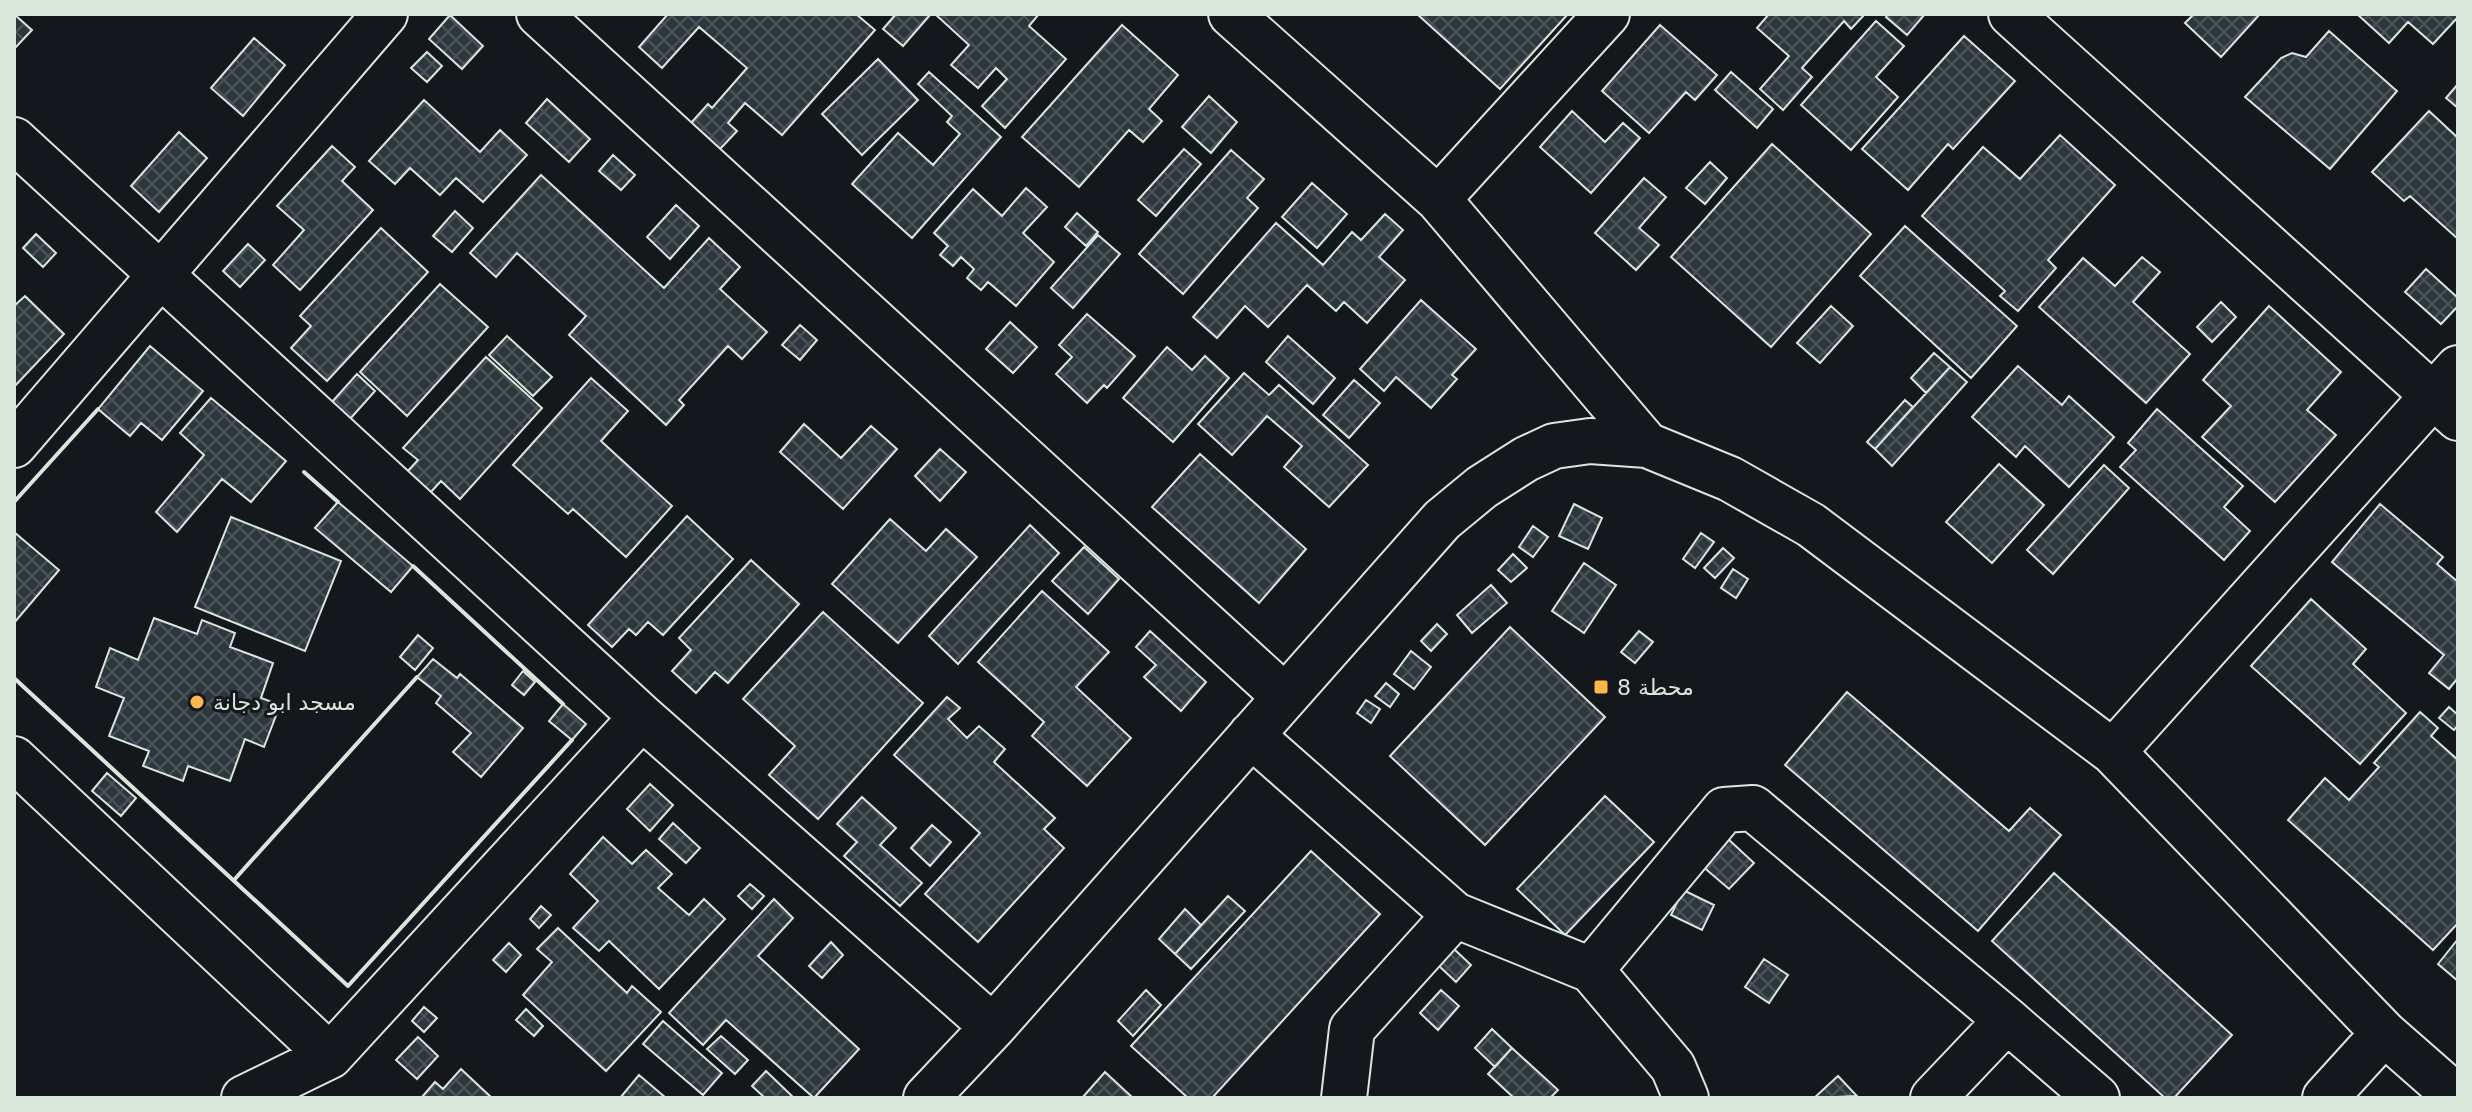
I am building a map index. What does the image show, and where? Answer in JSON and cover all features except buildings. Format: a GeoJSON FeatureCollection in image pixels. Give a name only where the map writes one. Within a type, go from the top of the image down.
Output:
{"type":"FeatureCollection","features":[{"type":"Feature","properties":{"kind":"street"},"geometry":{"type":"LineString","coordinates":[[14,445],[385,14]]}},
{"type":"Feature","properties":{"kind":"street"},"geometry":{"type":"LineString","coordinates":[[539,14],[1284,696]]}},
{"type":"Feature","properties":{"kind":"street"},"geometry":{"type":"LineString","coordinates":[[1231,14],[1438,199],[1647,445]]}},
{"type":"Feature","properties":{"kind":"street"},"geometry":{"type":"LineString","coordinates":[[1438,199],[1607,14]]}},
{"type":"Feature","properties":{"kind":"street"},"geometry":{"type":"LineString","coordinates":[[2011,14],[2450,394],[2113,752]]}},
{"type":"Feature","properties":{"kind":"street"},"geometry":{"type":"LineString","coordinates":[[14,140],[642,717],[993,1027]]}},
{"type":"Feature","properties":{"kind":"street"},"geometry":{"type":"LineString","coordinates":[[926,1098],[993,1027],[1442,520],[1482,487],[1526,459],[1554,446],[1590,441],[1647,445],[1730,479],[1811,525],[2113,752],[2384,1033],[2458,1098]]}},
{"type":"Feature","properties":{"kind":"street"},"geometry":{"type":"LineString","coordinates":[[244,1098],[330,1056],[642,717]]}},
{"type":"Feature","properties":{"kind":"street"},"geometry":{"type":"LineString","coordinates":[[1251,735],[1455,915],[1591,970],[1673,1067],[1686,1098]]}},
{"type":"Feature","properties":{"kind":"street"},"geometry":{"type":"LineString","coordinates":[[14,759],[330,1056]]}},
{"type":"Feature","properties":{"kind":"street"},"geometry":{"type":"LineString","coordinates":[[1591,970],[1724,810],[1753,808],[2097,1098]]}},
{"type":"Feature","properties":{"kind":"street"},"geometry":{"type":"LineString","coordinates":[[1344,1098],[1352,1029],[1455,915]]}},
{"type":"Feature","properties":{"kind":"street"},"geometry":{"type":"LineString","coordinates":[[1933,1098],[2007,1020]]}},
{"type":"Feature","properties":{"kind":"street"},"geometry":{"type":"LineString","coordinates":[[2325,1098],[2384,1033]]}},
{"type":"Feature","properties":{"kind":"wall"},"geometry":{"type":"LineString","coordinates":[[14,502],[98,409]]}},
{"type":"Feature","properties":{"kind":"wall"},"geometry":{"type":"LineString","coordinates":[[304,472],[338,502]]}},
{"type":"Feature","properties":{"kind":"wall"},"geometry":{"type":"LineString","coordinates":[[413,566],[563,704]]}},
{"type":"Feature","properties":{"kind":"wall"},"geometry":{"type":"LineString","coordinates":[[234,880],[417,677]]}},
{"type":"Feature","properties":{"kind":"wall"},"geometry":{"type":"LineString","coordinates":[[14,678],[348,986],[572,740]]}},
{"type":"Feature","properties":{"kind":"place","name":"محطة 8"},"geometry":{"type":"Point","coordinates":[1601,687]}},
{"type":"Feature","properties":{"kind":"place","name":"مسجد ابو دجانة"},"geometry":{"type":"Point","coordinates":[197,702]}}]}
